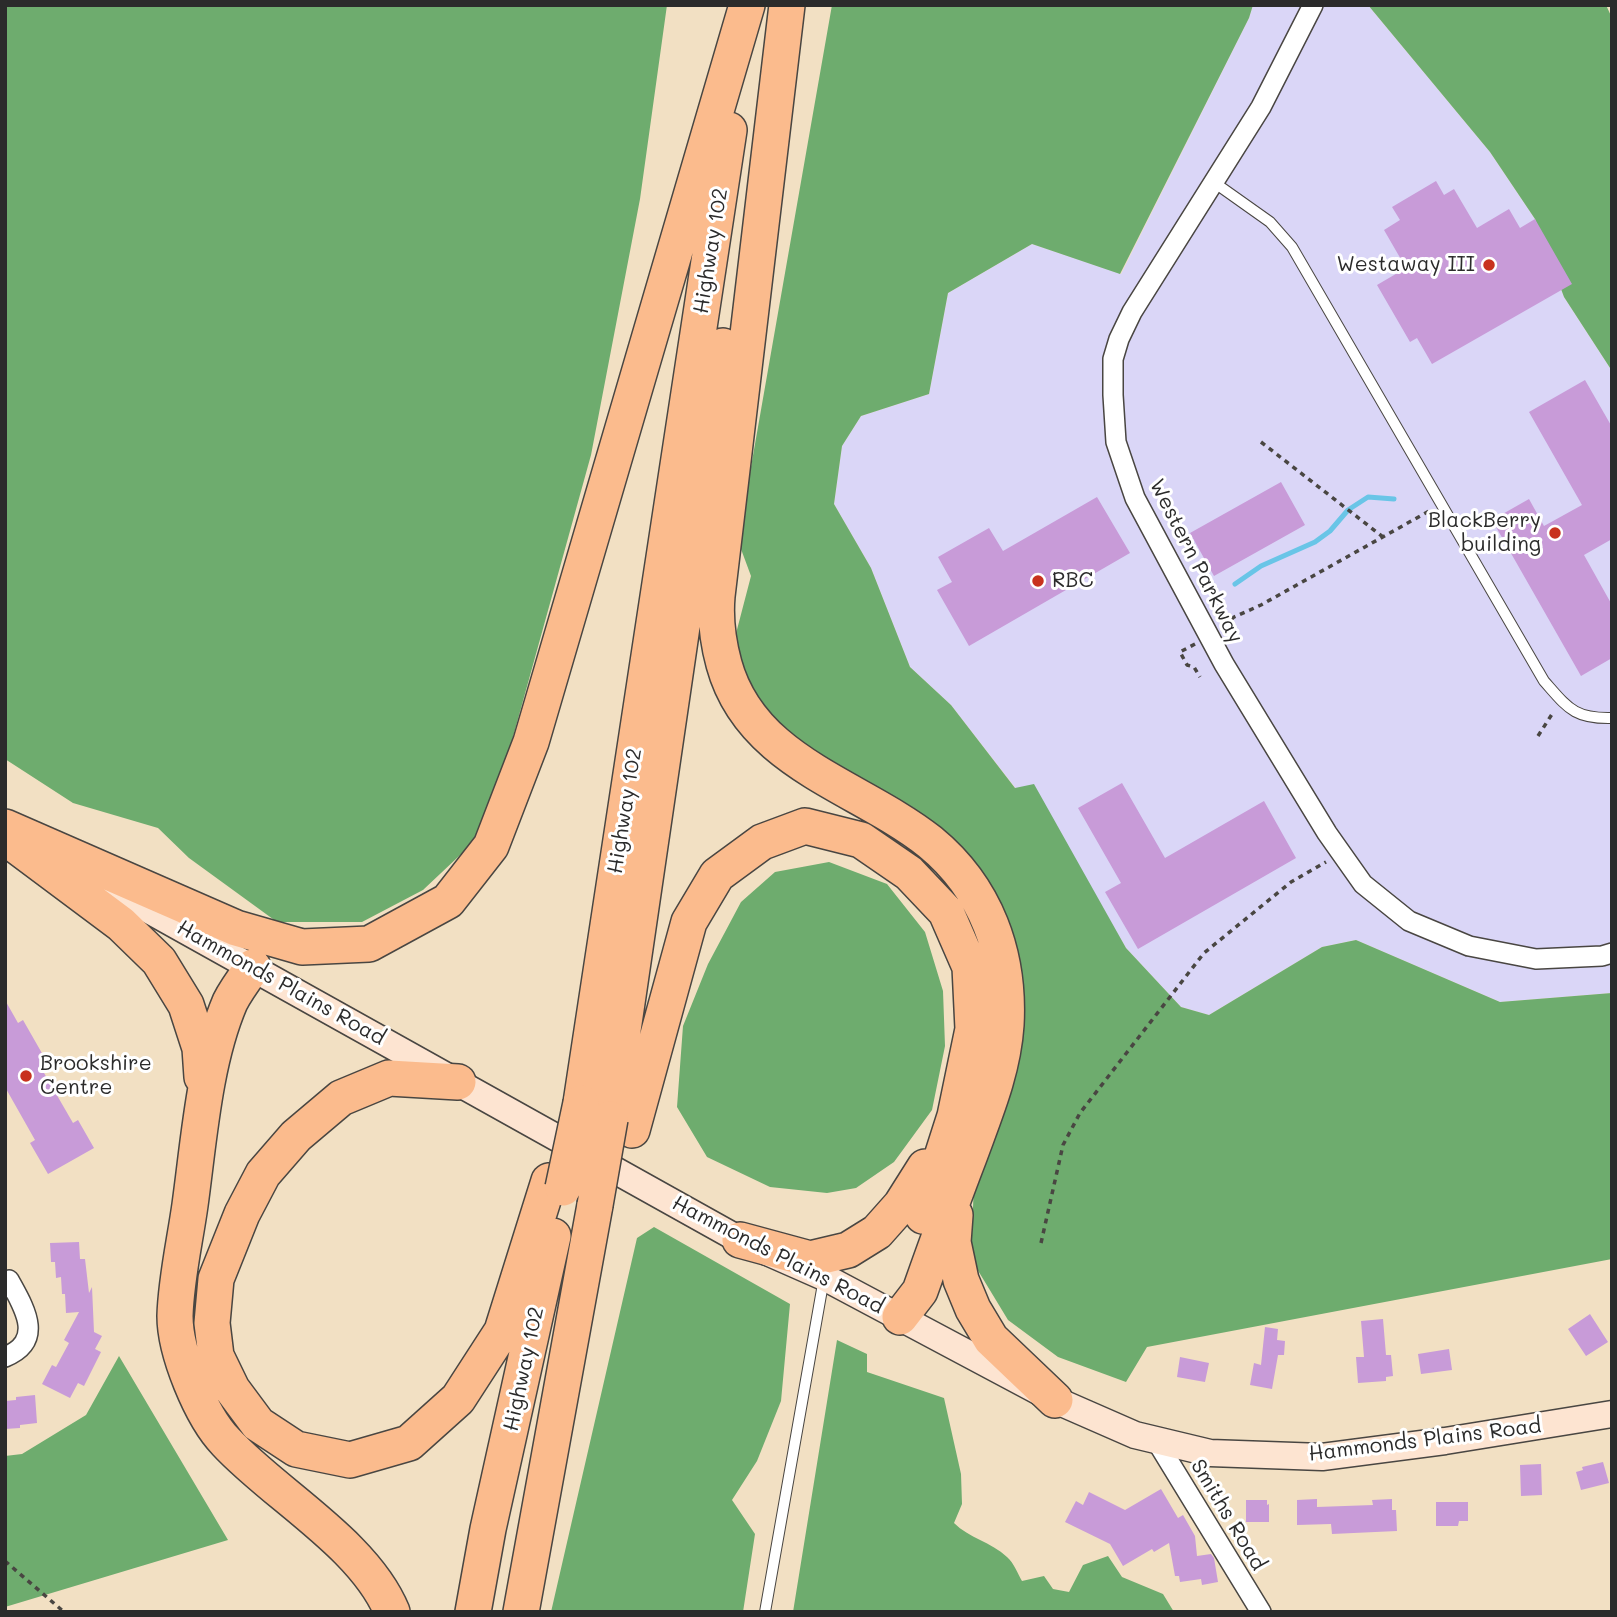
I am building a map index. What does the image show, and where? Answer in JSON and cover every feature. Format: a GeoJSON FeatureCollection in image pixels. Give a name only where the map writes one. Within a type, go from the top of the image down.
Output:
{"type":"FeatureCollection","features":[{"type":"Feature","properties":{"kind":"highway"},"geometry":{"type":"LineString","coordinates":[[5,829],[236,928],[302,947],[369,944],[448,901],[491,846],[531,742],[748,5]]}},
{"type":"Feature","properties":{"kind":"highway","name":"Highway 102"},"geometry":{"type":"LineString","coordinates":[[522,1612],[606,1210],[598,1112],[599,984],[748,5]]}},
{"type":"Feature","properties":{"kind":"highway","name":"Highway 102"},"geometry":{"type":"LineString","coordinates":[[473,1612],[556,1184],[598,1112],[777,5]]}},
{"type":"Feature","properties":{"kind":"highway"},"geometry":{"type":"LineString","coordinates":[[787,5],[717,596],[718,639],[733,690],[754,723],[777,746],[911,829],[939,850],[968,882],[993,929],[1006,981],[1003,1051],[991,1097],[920,1291],[900,1317]]}},
{"type":"Feature","properties":{"kind":"highway"},"geometry":{"type":"LineString","coordinates":[[598,1112],[689,922],[717,874],[762,842],[805,826],[861,840],[909,873],[946,912],[970,967],[973,1029],[955,1116],[901,1281],[900,1317]]}},
{"type":"Feature","properties":{"kind":"highway"},"geometry":{"type":"LineString","coordinates":[[5,838],[121,924],[159,961],[186,1005],[200,1048],[204,1105]]}},
{"type":"Feature","properties":{"kind":"highway"},"geometry":{"type":"LineString","coordinates":[[253,967],[231,1000],[218,1034],[204,1105],[175,1318],[183,1360],[202,1408],[225,1441],[351,1553],[385,1596],[392,1612]]}},
{"type":"Feature","properties":{"kind":"highway"},"geometry":{"type":"LineString","coordinates":[[458,1082],[388,1078],[341,1098],[296,1136],[263,1174],[242,1214],[216,1279],[212,1323],[216,1356],[232,1390],[258,1424],[296,1449],[350,1461],[409,1443],[458,1399],[502,1331],[556,1184]]}},
{"type":"Feature","properties":{"kind":"highway"},"geometry":{"type":"LineString","coordinates":[[740,1240],[810,1259],[848,1250],[877,1231],[901,1205],[955,1116]]}},
{"type":"Feature","properties":{"kind":"highway"},"geometry":{"type":"LineString","coordinates":[[957,1187],[954,1242],[961,1280],[973,1309],[991,1339],[1055,1400]]}},
{"type":"Feature","properties":{"kind":"main road","name":"Hammonds Plains Road"},"geometry":{"type":"LineString","coordinates":[[5,829],[740,1240],[824,1277],[1055,1400],[1135,1435],[1210,1453],[1322,1457],[1445,1441],[1612,1414]]}},
{"type":"Feature","properties":{"kind":"street","name":"Western Parkway"},"geometry":{"type":"LineString","coordinates":[[1313,5],[1261,107],[1132,312],[1119,339],[1113,359],[1116,442],[1135,498],[1224,664],[1341,854],[1363,884],[1409,921],[1469,946],[1536,959],[1602,956],[1612,953]]}},
{"type":"Feature","properties":{"kind":"street"},"geometry":{"type":"LineString","coordinates":[[5,1357],[21,1346],[29,1326],[28,1315],[6,1280]]}},
{"type":"Feature","properties":{"kind":"street","name":"Smiths Road"},"geometry":{"type":"LineString","coordinates":[[1157,1442],[1261,1612]]}},
{"type":"Feature","properties":{"kind":"lane"},"geometry":{"type":"LineString","coordinates":[[1215,184],[1270,222],[1292,247],[1544,681],[1567,708],[1586,718],[1612,718]]}},
{"type":"Feature","properties":{"kind":"lane"},"geometry":{"type":"LineString","coordinates":[[765,1612],[824,1277]]}},
{"type":"Feature","properties":{"kind":"path"},"geometry":{"type":"LineString","coordinates":[[1261,442],[1383,537]]}},
{"type":"Feature","properties":{"kind":"path"},"geometry":{"type":"LineString","coordinates":[[1216,632],[1234,617],[1261,605],[1441,504]]}},
{"type":"Feature","properties":{"kind":"path"},"geometry":{"type":"LineString","coordinates":[[1197,643],[1180,652],[1187,665],[1194,667],[1200,677]]}},
{"type":"Feature","properties":{"kind":"path"},"geometry":{"type":"LineString","coordinates":[[1538,736],[1555,709]]}},
{"type":"Feature","properties":{"kind":"path"},"geometry":{"type":"LineString","coordinates":[[1041,1243],[1063,1145],[1080,1113],[1204,953],[1291,882],[1341,854]]}},
{"type":"Feature","properties":{"kind":"path"},"geometry":{"type":"LineString","coordinates":[[5,1561],[64,1612]]}},
{"type":"Feature","properties":{"kind":"shaded area"},"geometry":{"type":"Polygon","coordinates":[[[1253,5],[1368,5],[1490,152],[1535,219],[1564,297],[1612,371],[1612,993],[1500,1002],[1356,940],[1322,947],[1209,1015],[1181,1007],[1126,948],[1086,879],[951,705],[910,667],[871,568],[834,504],[842,446],[861,416],[929,394],[948,293],[1032,244],[1121,274],[1249,18],[1253,5]]]}},
{"type":"Feature","properties":{"kind":"green space"},"geometry":{"type":"Polygon","coordinates":[[[5,5],[667,5],[640,199],[591,455],[508,755],[475,841],[423,890],[362,922],[277,922],[189,858],[158,828],[73,803],[5,759],[5,5]]]}},
{"type":"Feature","properties":{"kind":"green space"},"geometry":{"type":"Polygon","coordinates":[[[832,5],[1253,5],[1249,18],[1120,274],[1032,244],[948,293],[929,394],[861,416],[842,446],[834,504],[871,568],[910,667],[951,705],[1015,788],[1034,784],[1126,948],[1181,1007],[1209,1015],[1322,947],[1356,940],[1500,1002],[1612,993],[1612,1259],[1147,1347],[1126,1382],[1058,1357],[1008,1320],[971,1259],[974,1182],[1003,1107],[972,866],[914,808],[832,763],[756,710],[733,645],[751,576],[738,541],[832,5]]]}},
{"type":"Feature","properties":{"kind":"green space"},"geometry":{"type":"Polygon","coordinates":[[[1368,5],[1606,5],[1612,18],[1612,371],[1564,297],[1535,219],[1490,152],[1368,5]]]}},
{"type":"Feature","properties":{"kind":"green space"},"geometry":{"type":"Polygon","coordinates":[[[829,862],[887,884],[925,932],[943,991],[945,1046],[932,1110],[894,1162],[856,1188],[827,1193],[770,1187],[707,1157],[677,1107],[683,1026],[708,964],[741,902],[775,872],[829,862]]]}},
{"type":"Feature","properties":{"kind":"green space"},"geometry":{"type":"Polygon","coordinates":[[[654,1227],[790,1304],[781,1401],[757,1461],[732,1500],[755,1534],[743,1612],[551,1612],[637,1238],[654,1227]]]}},
{"type":"Feature","properties":{"kind":"green space"},"geometry":{"type":"Polygon","coordinates":[[[837,1340],[867,1354],[867,1372],[944,1398],[961,1474],[962,1504],[954,1523],[1007,1557],[1022,1581],[1044,1576],[1053,1589],[1069,1592],[1083,1565],[1108,1556],[1122,1577],[1163,1594],[1174,1612],[793,1612],[837,1340]]]}},
{"type":"Feature","properties":{"kind":"green space"},"geometry":{"type":"Polygon","coordinates":[[[119,1356],[228,1540],[5,1607],[5,1456],[22,1454],[86,1415],[119,1356]]]}},
{"type":"Feature","properties":{"kind":"building","name":"Westaway III"},"geometry":{"type":"Polygon","coordinates":[[[1436,181],[1444,195],[1454,189],[1477,228],[1509,209],[1520,228],[1535,219],[1572,284],[1432,364],[1417,338],[1410,342],[1377,285],[1406,268],[1384,230],[1400,220],[1392,207],[1436,181]]]}},
{"type":"Feature","properties":{"kind":"building","name":"BlackBerry building"},"geometry":{"type":"Polygon","coordinates":[[[1585,380],[1612,427],[1612,539],[1584,555],[1612,605],[1612,658],[1581,676],[1492,520],[1529,499],[1544,526],[1582,505],[1529,412],[1585,380]]]}},
{"type":"Feature","properties":{"kind":"building"},"geometry":{"type":"Polygon","coordinates":[[[1281,482],[1305,525],[1214,576],[1190,533],[1281,482]]]}},
{"type":"Feature","properties":{"kind":"building"},"geometry":{"type":"Polygon","coordinates":[[[1097,497],[1130,553],[969,646],[937,590],[952,582],[938,557],[989,528],[1003,551],[1097,497]]]}},
{"type":"Feature","properties":{"kind":"building"},"geometry":{"type":"Polygon","coordinates":[[[1122,783],[1165,858],[1264,801],[1296,858],[1138,949],[1105,892],[1121,883],[1078,808],[1122,783]]]}},
{"type":"Feature","properties":{"kind":"building","name":"Brookshire Centre"},"geometry":{"type":"Polygon","coordinates":[[[5,1000],[18,1023],[23,1020],[47,1062],[40,1066],[73,1123],[78,1120],[94,1148],[48,1174],[30,1143],[35,1140],[5,1087],[5,1000]]]}},
{"type":"Feature","properties":{"kind":"building"},"geometry":{"type":"Polygon","coordinates":[[[79,1242],[80,1259],[85,1259],[89,1293],[92,1287],[94,1332],[102,1336],[95,1349],[101,1352],[84,1386],[78,1383],[70,1398],[42,1384],[52,1365],[56,1367],[69,1343],[64,1340],[79,1312],[66,1313],[61,1277],[56,1278],[55,1262],[51,1262],[50,1243],[79,1242]]]}},
{"type":"Feature","properties":{"kind":"building"},"geometry":{"type":"Polygon","coordinates":[[[1590,1314],[1608,1342],[1586,1356],[1568,1329],[1590,1314]]]}},
{"type":"Feature","properties":{"kind":"building"},"geometry":{"type":"Polygon","coordinates":[[[1383,1319],[1386,1355],[1391,1355],[1393,1376],[1386,1377],[1386,1381],[1358,1383],[1356,1357],[1364,1357],[1361,1321],[1383,1319]]]}},
{"type":"Feature","properties":{"kind":"building"},"geometry":{"type":"Polygon","coordinates":[[[1265,1327],[1278,1329],[1277,1340],[1285,1341],[1284,1355],[1278,1355],[1272,1389],[1250,1385],[1254,1363],[1261,1365],[1265,1327]]]}},
{"type":"Feature","properties":{"kind":"building"},"geometry":{"type":"Polygon","coordinates":[[[1449,1349],[1452,1370],[1421,1374],[1418,1354],[1449,1349]]]}},
{"type":"Feature","properties":{"kind":"building"},"geometry":{"type":"Polygon","coordinates":[[[1180,1357],[1209,1363],[1205,1382],[1177,1377],[1180,1357]]]}},
{"type":"Feature","properties":{"kind":"building"},"geometry":{"type":"Polygon","coordinates":[[[35,1395],[37,1423],[5,1429],[5,1401],[35,1395]]]}},
{"type":"Feature","properties":{"kind":"building"},"geometry":{"type":"Polygon","coordinates":[[[1603,1462],[1609,1483],[1581,1490],[1576,1472],[1583,1470],[1582,1467],[1603,1462]]]}},
{"type":"Feature","properties":{"kind":"building"},"geometry":{"type":"Polygon","coordinates":[[[1541,1464],[1542,1495],[1521,1496],[1520,1465],[1541,1464]]]}},
{"type":"Feature","properties":{"kind":"building"},"geometry":{"type":"Polygon","coordinates":[[[1161,1489],[1178,1518],[1183,1515],[1195,1536],[1197,1556],[1211,1554],[1214,1558],[1218,1582],[1202,1585],[1201,1579],[1180,1582],[1179,1576],[1175,1576],[1169,1543],[1154,1552],[1152,1549],[1123,1566],[1110,1544],[1065,1522],[1076,1501],[1083,1505],[1089,1492],[1125,1510],[1161,1489]]]}},
{"type":"Feature","properties":{"kind":"building"},"geometry":{"type":"Polygon","coordinates":[[[1317,1499],[1317,1507],[1373,1505],[1372,1500],[1392,1499],[1392,1510],[1396,1510],[1397,1531],[1332,1534],[1331,1524],[1297,1525],[1297,1500],[1317,1499]]]}},
{"type":"Feature","properties":{"kind":"building"},"geometry":{"type":"Polygon","coordinates":[[[1246,1500],[1267,1500],[1269,1522],[1246,1522],[1246,1500]]]}},
{"type":"Feature","properties":{"kind":"building"},"geometry":{"type":"Polygon","coordinates":[[[1436,1502],[1468,1502],[1468,1521],[1459,1521],[1458,1526],[1436,1526],[1436,1502]]]}},
{"type":"Feature","properties":{"kind":"waterway"},"geometry":{"type":"LineString","coordinates":[[1235,584],[1261,566],[1315,542],[1330,531],[1348,510],[1368,497],[1394,499]]}},
{"type":"Feature","properties":{"kind":"place","name":"Westaway III"},"geometry":{"type":"Point","coordinates":[1489,265]}},
{"type":"Feature","properties":{"kind":"place","name":"BlackBerry building"},"geometry":{"type":"Point","coordinates":[1555,533]}},
{"type":"Feature","properties":{"kind":"place","name":"RBC"},"geometry":{"type":"Point","coordinates":[1038,581]}},
{"type":"Feature","properties":{"kind":"place","name":"Brookshire Centre"},"geometry":{"type":"Point","coordinates":[26,1076]}}]}
